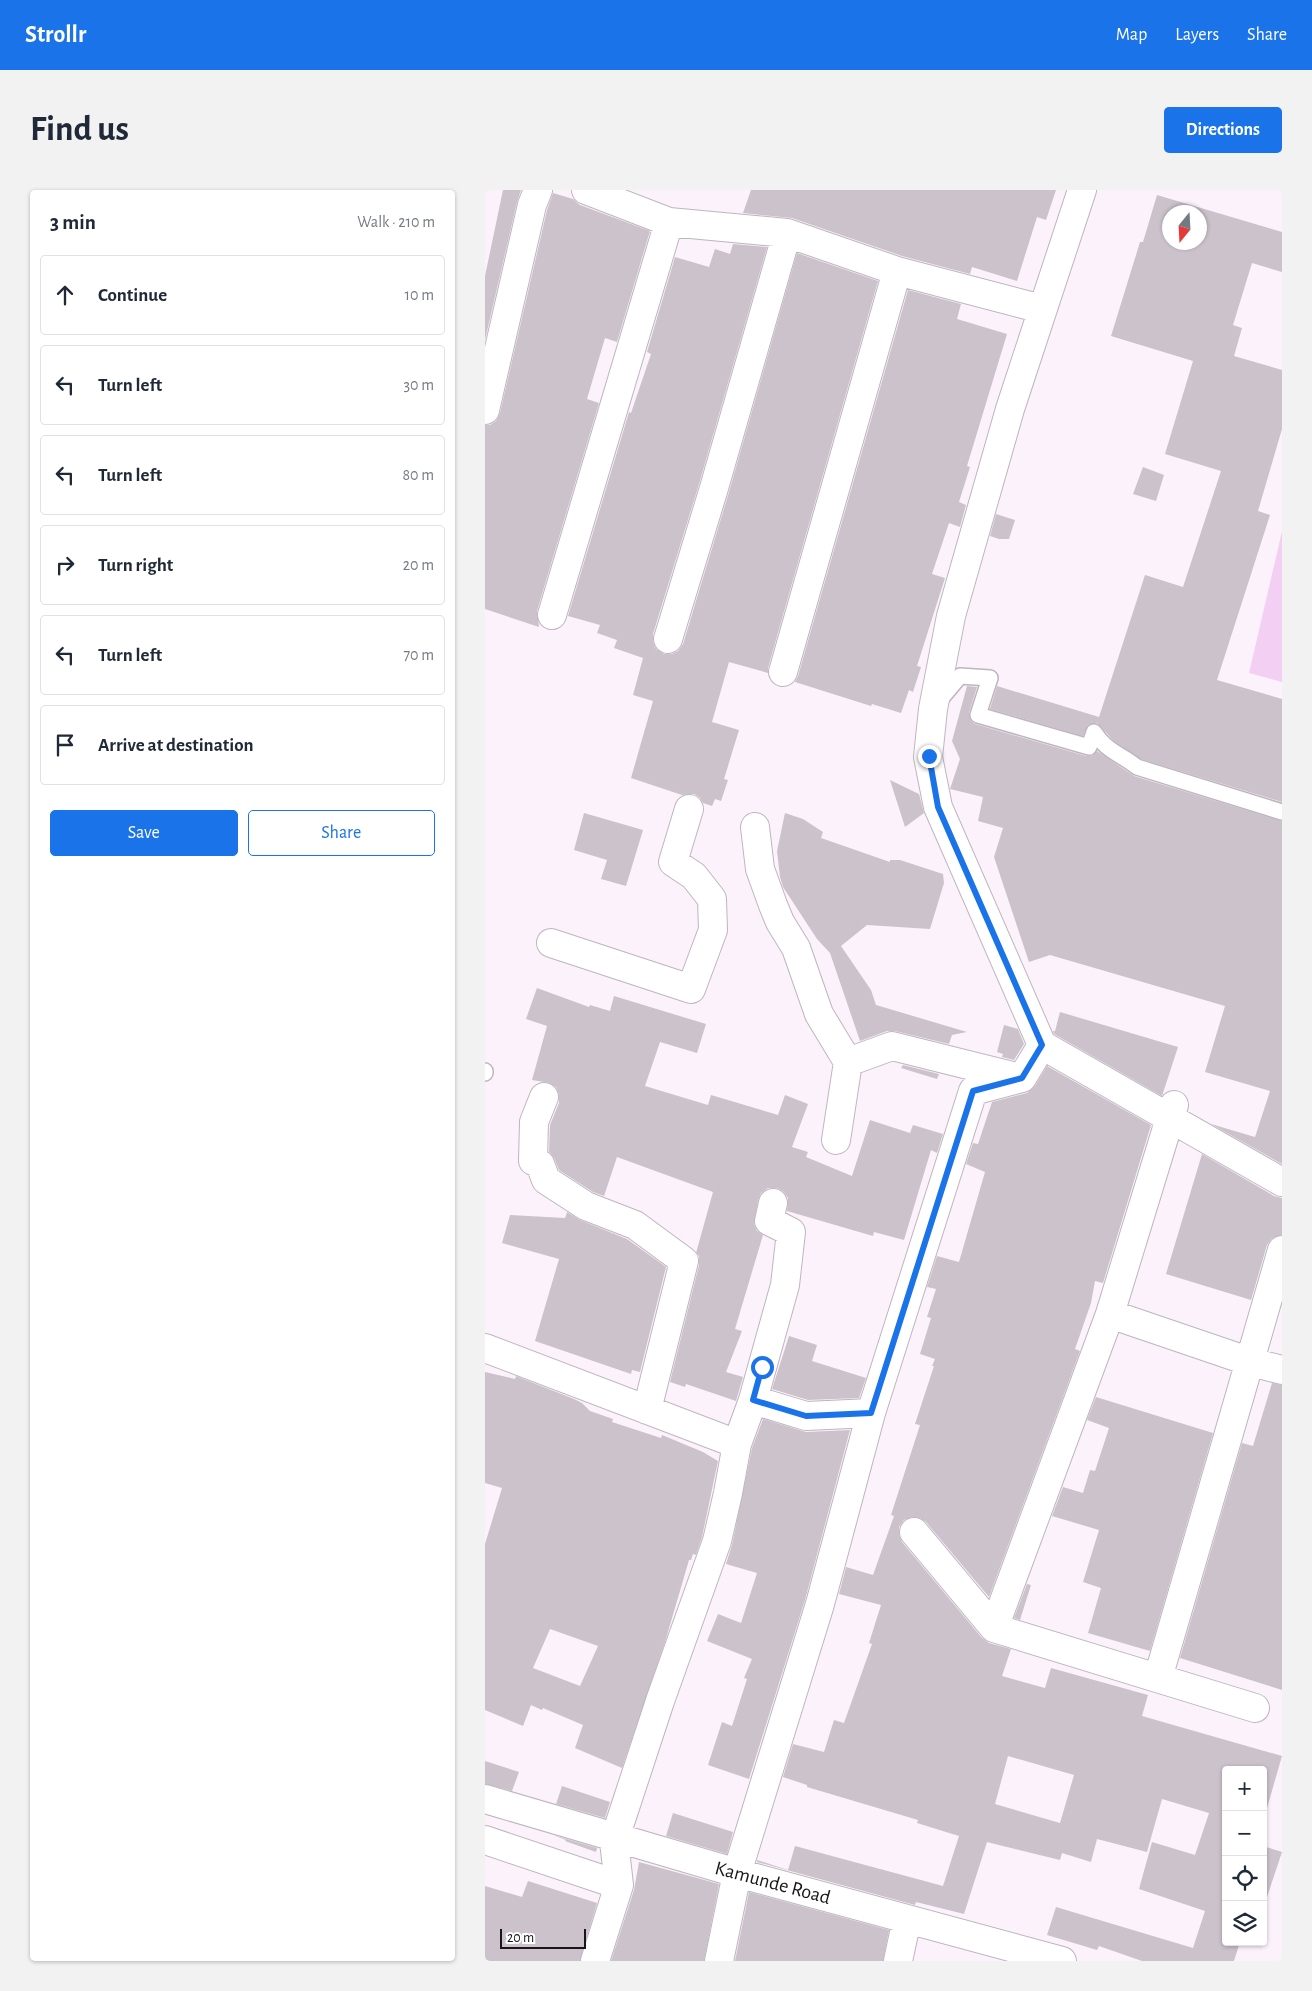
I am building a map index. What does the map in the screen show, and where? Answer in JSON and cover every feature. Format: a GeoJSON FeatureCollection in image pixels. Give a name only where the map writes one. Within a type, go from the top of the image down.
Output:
{"type":"FeatureCollection","features":[{"type":"Feature","properties":{"kind":"street"},"geometry":{"type":"LineString","coordinates":[[485,410],[532,204],[539,190]]}},
{"type":"Feature","properties":{"kind":"street"},"geometry":{"type":"LineString","coordinates":[[586,190],[669,222],[787,233],[897,271],[1042,309]]}},
{"type":"Feature","properties":{"kind":"street"},"geometry":{"type":"LineString","coordinates":[[1082,190],[1010,409],[951,616],[933,709],[929,756],[938,807],[1042,1045],[1282,1182]]}},
{"type":"Feature","properties":{"kind":"street"},"geometry":{"type":"LineString","coordinates":[[552,615],[669,222]]}},
{"type":"Feature","properties":{"kind":"street"},"geometry":{"type":"LineString","coordinates":[[668,639],[714,488],[787,233]]}},
{"type":"Feature","properties":{"kind":"street"},"geometry":{"type":"LineString","coordinates":[[783,672],[897,271]]}},
{"type":"Feature","properties":{"kind":"street"},"geometry":{"type":"LineString","coordinates":[[551,943],[691,989],[713,930],[713,900],[695,876],[673,862],[689,809]]}},
{"type":"Feature","properties":{"kind":"street"},"geometry":{"type":"LineString","coordinates":[[755,827],[760,869],[770,898],[780,922],[796,948],[819,1014],[848,1062],[836,1140]]}},
{"type":"Feature","properties":{"kind":"street"},"geometry":{"type":"LineString","coordinates":[[719,1961],[737,1873],[820,1604],[871,1413],[973,1091],[1022,1078],[1042,1045]]}},
{"type":"Feature","properties":{"kind":"street"},"geometry":{"type":"LineString","coordinates":[[848,1062],[892,1046],[1022,1078]]}},
{"type":"Feature","properties":{"kind":"street"},"geometry":{"type":"LineString","coordinates":[[544,1098],[534,1122],[533,1161],[540,1164],[546,1180],[586,1206],[635,1225],[684,1261],[647,1410]]}},
{"type":"Feature","properties":{"kind":"street"},"geometry":{"type":"LineString","coordinates":[[994,1628],[1110,1314],[1174,1105]]}},
{"type":"Feature","properties":{"kind":"street"},"geometry":{"type":"LineString","coordinates":[[595,1961],[619,1886],[614,1841],[717,1541],[729,1493],[737,1444],[753,1400],[785,1285],[791,1232],[769,1221],[773,1203]]}},
{"type":"Feature","properties":{"kind":"street"},"geometry":{"type":"LineString","coordinates":[[1158,1678],[1282,1250]]}},
{"type":"Feature","properties":{"kind":"street"},"geometry":{"type":"LineString","coordinates":[[1110,1314],[1251,1362],[1282,1370]]}},
{"type":"Feature","properties":{"kind":"street"},"geometry":{"type":"LineString","coordinates":[[485,1348],[737,1444]]}},
{"type":"Feature","properties":{"kind":"street"},"geometry":{"type":"LineString","coordinates":[[753,1400],[806,1416],[871,1413]]}},
{"type":"Feature","properties":{"kind":"street"},"geometry":{"type":"LineString","coordinates":[[914,1532],[994,1628],[1255,1708]]}},
{"type":"Feature","properties":{"kind":"street","name":"Kamunde Road"},"geometry":{"type":"LineString","coordinates":[[485,1799],[737,1873],[1061,1961]]}},
{"type":"Feature","properties":{"kind":"street"},"geometry":{"type":"LineString","coordinates":[[485,1840],[619,1886]]}},
{"type":"Feature","properties":{"kind":"street"},"geometry":{"type":"LineString","coordinates":[[898,1961],[907,1919]]}},
{"type":"Feature","properties":{"kind":"lane"},"geometry":{"type":"LineString","coordinates":[[933,709],[960,676],[990,678],[978,715],[1089,747],[1095,732],[1100,740],[1114,753],[1129,760],[1137,767],[1282,812]]}},
{"type":"Feature","properties":{"kind":"shaded area"},"geometry":{"type":"Polygon","coordinates":[[[1282,531],[1282,682],[1249,673],[1282,531]]]}},
{"type":"Feature","properties":{"kind":"building"},"geometry":{"type":"Polygon","coordinates":[[[503,190],[521,190],[485,340],[485,276],[503,190]]]}},
{"type":"Feature","properties":{"kind":"building"},"geometry":{"type":"Polygon","coordinates":[[[751,190],[1056,190],[1046,220],[1037,217],[1017,281],[972,267],[970,274],[902,256],[792,218],[743,213],[751,190]]]}},
{"type":"Feature","properties":{"kind":"building"},"geometry":{"type":"Polygon","coordinates":[[[553,193],[573,199],[580,205],[650,231],[617,342],[605,338],[587,399],[599,403],[537,611],[539,627],[485,609],[485,425],[490,425],[496,421],[500,413],[547,210],[553,193]]]}},
{"type":"Feature","properties":{"kind":"building"},"geometry":{"type":"Polygon","coordinates":[[[1157,195],[1191,205],[1162,205],[1162,250],[1207,250],[1207,210],[1282,232],[1282,272],[1252,263],[1233,325],[1242,328],[1234,356],[1282,370],[1282,429],[1258,511],[1270,515],[1217,680],[1282,699],[1282,802],[1141,759],[1114,741],[1097,723],[1088,725],[1083,736],[990,709],[997,686],[1099,717],[1145,575],[1183,587],[1221,471],[1165,454],[1193,361],[1111,336],[1140,242],[1143,242],[1157,195]]]}},
{"type":"Feature","properties":{"kind":"building"},"geometry":{"type":"Polygon","coordinates":[[[733,244],[767,247],[699,484],[653,634],[653,642],[656,649],[664,654],[672,654],[678,651],[683,644],[729,492],[797,253],[878,281],[768,673],[729,662],[712,722],[739,730],[724,779],[728,780],[721,801],[715,799],[712,806],[703,803],[694,794],[682,795],[631,778],[653,701],[633,695],[643,658],[614,648],[617,640],[597,633],[600,625],[568,616],[629,412],[631,413],[651,354],[647,352],[675,257],[709,267],[715,249],[730,254],[733,244]]]}},
{"type":"Feature","properties":{"kind":"building"},"geometry":{"type":"Polygon","coordinates":[[[908,290],[961,304],[957,319],[1007,334],[967,466],[970,467],[959,502],[966,505],[960,527],[949,523],[932,574],[945,578],[917,666],[921,667],[913,692],[909,690],[901,713],[872,704],[871,706],[795,682],[908,290]]]}},
{"type":"Feature","properties":{"kind":"building"},"geometry":{"type":"Polygon","coordinates":[[[1143,467],[1164,475],[1156,501],[1133,494],[1143,467]]]}},
{"type":"Feature","properties":{"kind":"building"},"geometry":{"type":"Polygon","coordinates":[[[996,514],[1015,520],[1009,539],[999,539],[990,536],[996,514]]]}},
{"type":"Feature","properties":{"kind":"building"},"geometry":{"type":"Polygon","coordinates":[[[967,686],[977,687],[969,713],[971,721],[975,724],[1086,756],[1092,756],[1097,751],[1134,776],[1282,821],[1282,1164],[1211,1124],[1255,1137],[1270,1091],[1205,1072],[1225,1006],[1050,955],[1029,962],[994,857],[1003,828],[978,821],[983,797],[950,789],[960,759],[952,741],[967,686]]]}},
{"type":"Feature","properties":{"kind":"building"},"geometry":{"type":"Polygon","coordinates":[[[890,780],[919,794],[924,813],[905,827],[890,780]]]}},
{"type":"Feature","properties":{"kind":"building"},"geometry":{"type":"Polygon","coordinates":[[[584,813],[643,830],[626,886],[601,879],[607,860],[574,850],[584,813]]]}},
{"type":"Feature","properties":{"kind":"building"},"geometry":{"type":"Polygon","coordinates":[[[785,813],[803,819],[823,832],[821,838],[890,862],[890,860],[900,860],[943,874],[944,883],[930,929],[867,925],[841,946],[871,990],[876,1005],[967,1032],[952,1035],[949,1044],[895,1031],[887,1031],[860,1041],[830,953],[817,939],[783,887],[777,851],[785,813]]]}},
{"type":"Feature","properties":{"kind":"building"},"geometry":{"type":"Polygon","coordinates":[[[537,988],[589,1007],[590,1005],[610,1011],[614,996],[706,1024],[697,1053],[660,1042],[645,1086],[708,1105],[711,1095],[778,1115],[785,1095],[808,1104],[792,1147],[808,1152],[806,1157],[852,1176],[870,1120],[910,1133],[913,1125],[943,1134],[937,1153],[931,1150],[904,1240],[874,1232],[873,1236],[787,1211],[788,1198],[783,1191],[777,1188],[768,1188],[761,1193],[754,1224],[757,1231],[763,1235],[735,1329],[742,1331],[726,1372],[743,1377],[736,1401],[686,1384],[685,1387],[670,1382],[699,1265],[699,1256],[696,1253],[713,1192],[617,1157],[604,1196],[593,1192],[559,1170],[549,1151],[550,1125],[559,1103],[559,1094],[556,1087],[550,1083],[532,1080],[547,1026],[526,1019],[537,988]]]}},
{"type":"Feature","properties":{"kind":"building"},"geometry":{"type":"Polygon","coordinates":[[[1060,1012],[1178,1047],[1162,1096],[1054,1034],[1053,1031],[1055,1031],[1060,1012]]]}},
{"type":"Feature","properties":{"kind":"building"},"geometry":{"type":"Polygon","coordinates":[[[1004,1025],[1018,1029],[1024,1044],[1014,1060],[1002,1057],[1003,1054],[997,1052],[1004,1025]]]}},
{"type":"Feature","properties":{"kind":"building"},"geometry":{"type":"Polygon","coordinates":[[[903,1065],[939,1074],[937,1079],[901,1068],[903,1065]]]}},
{"type":"Feature","properties":{"kind":"building"},"geometry":{"type":"Polygon","coordinates":[[[1047,1066],[1151,1125],[1103,1283],[1095,1281],[1091,1303],[1075,1349],[1080,1351],[989,1597],[926,1522],[920,1518],[912,1517],[904,1520],[899,1527],[899,1535],[902,1542],[982,1638],[989,1643],[1011,1649],[1002,1676],[1045,1688],[1051,1668],[1148,1695],[1142,1716],[1282,1756],[1267,1808],[1267,1766],[1222,1766],[1222,1946],[1239,1946],[1234,1961],[1142,1961],[1099,1946],[1097,1950],[1047,1935],[1056,1907],[1193,1948],[1205,1911],[1139,1889],[1152,1842],[1195,1855],[1209,1813],[1162,1799],[1147,1852],[1097,1839],[1091,1862],[1062,1853],[1060,1860],[987,1842],[964,1914],[916,1902],[915,1905],[757,1862],[757,1860],[788,1870],[795,1846],[943,1886],[959,1836],[917,1823],[918,1820],[807,1787],[807,1785],[783,1777],[793,1744],[824,1752],[834,1720],[844,1723],[872,1644],[869,1643],[881,1605],[839,1594],[846,1567],[873,1575],[894,1516],[891,1515],[920,1425],[915,1424],[934,1366],[932,1366],[935,1359],[920,1354],[931,1318],[927,1317],[936,1289],[927,1287],[937,1256],[959,1262],[985,1172],[966,1164],[973,1143],[978,1144],[992,1102],[1027,1093],[1035,1086],[1047,1066]],[[1008,1756],[995,1804],[1060,1823],[1074,1775],[1008,1756]]]}},
{"type":"Feature","properties":{"kind":"building"},"geometry":{"type":"Polygon","coordinates":[[[1202,1154],[1274,1196],[1282,1198],[1282,1235],[1272,1238],[1267,1245],[1251,1300],[1166,1274],[1202,1154]]]}},
{"type":"Feature","properties":{"kind":"building"},"geometry":{"type":"Polygon","coordinates":[[[567,1212],[580,1220],[627,1239],[666,1267],[640,1372],[632,1370],[631,1374],[535,1341],[559,1259],[502,1243],[510,1215],[565,1218],[567,1212]]]}},
{"type":"Feature","properties":{"kind":"building"},"geometry":{"type":"Polygon","coordinates":[[[789,1336],[817,1345],[812,1361],[866,1378],[859,1398],[808,1400],[772,1389],[789,1336]]]}},
{"type":"Feature","properties":{"kind":"building"},"geometry":{"type":"Polygon","coordinates":[[[485,1372],[515,1379],[516,1376],[574,1399],[582,1403],[590,1411],[613,1419],[612,1422],[661,1438],[662,1435],[703,1452],[718,1461],[702,1537],[696,1555],[693,1554],[691,1560],[689,1560],[665,1642],[622,1768],[575,1748],[583,1725],[543,1708],[542,1710],[531,1705],[523,1726],[485,1710],[485,1544],[502,1488],[485,1483],[485,1372]],[[550,1629],[533,1668],[580,1686],[598,1646],[550,1629]]]}},
{"type":"Feature","properties":{"kind":"building"},"geometry":{"type":"Polygon","coordinates":[[[1272,1383],[1282,1385],[1282,1690],[1180,1658],[1242,1443],[1253,1446],[1272,1383]]]}},
{"type":"Feature","properties":{"kind":"building"},"geometry":{"type":"Polygon","coordinates":[[[1096,1397],[1213,1433],[1150,1651],[1088,1633],[1101,1588],[1083,1582],[1099,1530],[1052,1516],[1063,1487],[1083,1493],[1090,1470],[1095,1471],[1109,1428],[1087,1420],[1096,1397]]]}},
{"type":"Feature","properties":{"kind":"building"},"geometry":{"type":"Polygon","coordinates":[[[763,1419],[806,1432],[850,1430],[805,1600],[749,1779],[708,1765],[722,1722],[732,1726],[747,1679],[744,1678],[752,1659],[707,1641],[718,1614],[741,1623],[757,1573],[726,1564],[732,1545],[752,1448],[763,1419]]]}},
{"type":"Feature","properties":{"kind":"building"},"geometry":{"type":"Polygon","coordinates":[[[1027,1584],[1031,1585],[1020,1620],[1014,1618],[1027,1584]]]}},
{"type":"Feature","properties":{"kind":"building"},"geometry":{"type":"Polygon","coordinates":[[[485,1761],[519,1772],[512,1791],[485,1784],[485,1761]]]}},
{"type":"Feature","properties":{"kind":"building"},"geometry":{"type":"Polygon","coordinates":[[[562,1786],[610,1802],[605,1818],[556,1804],[562,1786]]]}},
{"type":"Feature","properties":{"kind":"building"},"geometry":{"type":"Polygon","coordinates":[[[673,1813],[733,1832],[727,1854],[666,1836],[673,1813]]]}},
{"type":"Feature","properties":{"kind":"building"},"geometry":{"type":"Polygon","coordinates":[[[553,1835],[597,1848],[596,1852],[565,1841],[553,1835]]]}},
{"type":"Feature","properties":{"kind":"building"},"geometry":{"type":"Polygon","coordinates":[[[1267,1847],[1282,1852],[1267,1897],[1267,1847]]]}},
{"type":"Feature","properties":{"kind":"building"},"geometry":{"type":"Polygon","coordinates":[[[639,1862],[719,1884],[704,1961],[611,1961],[634,1890],[639,1862]]]}},
{"type":"Feature","properties":{"kind":"building"},"geometry":{"type":"Polygon","coordinates":[[[528,1881],[597,1903],[580,1961],[485,1961],[485,1886],[522,1897],[528,1881]]]}},
{"type":"Feature","properties":{"kind":"building"},"geometry":{"type":"Polygon","coordinates":[[[749,1892],[889,1930],[883,1961],[735,1961],[749,1892]]]}},
{"type":"Feature","properties":{"kind":"route"},"geometry":{"type":"LineString","coordinates":[[762,1367],[753,1400],[806,1416],[871,1413],[973,1091],[1022,1078],[1042,1045],[938,807],[929,756]]}}]}
